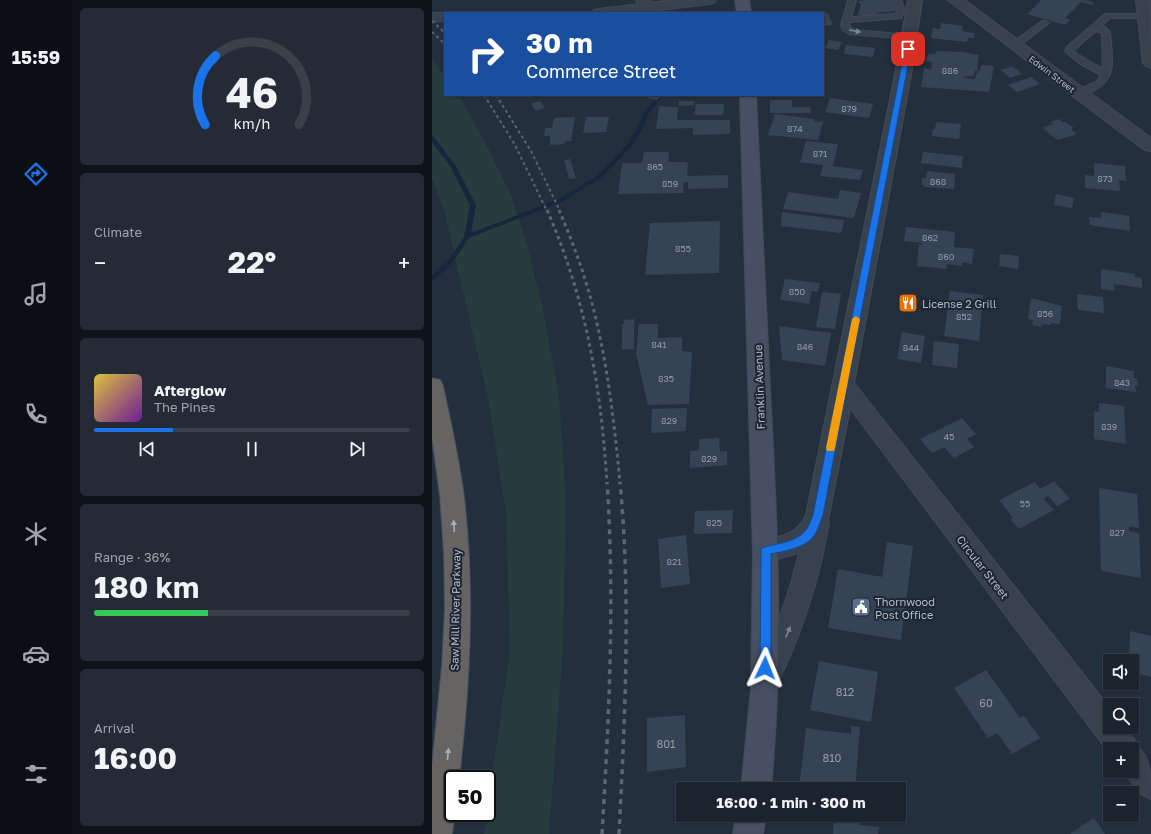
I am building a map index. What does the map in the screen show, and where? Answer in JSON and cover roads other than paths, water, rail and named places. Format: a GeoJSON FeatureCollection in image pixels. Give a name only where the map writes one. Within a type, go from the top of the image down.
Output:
{"type":"FeatureCollection","features":[{"type":"Feature","properties":{"kind":"highway","name":"Saw Mill River Parkway"},"geometry":{"type":"LineString","coordinates":[[432,386],[448,466],[453,501],[456,577],[456,618],[451,710],[447,760],[437,834]]}},
{"type":"Feature","properties":{"kind":"main road"},"geometry":{"type":"LineString","coordinates":[[742,0],[744,12]]}},
{"type":"Feature","properties":{"kind":"main road","name":"Franklin Avenue"},"geometry":{"type":"LineString","coordinates":[[748,96],[766,551],[765,679],[762,738],[757,782]]}},
{"type":"Feature","properties":{"kind":"main road"},"geometry":{"type":"LineString","coordinates":[[748,834],[750,822]]}},
{"type":"Feature","properties":{"kind":"street"},"geometry":{"type":"LineString","coordinates":[[607,12],[690,1],[709,0]]}},
{"type":"Feature","properties":{"kind":"street"},"geometry":{"type":"LineString","coordinates":[[765,679],[787,636],[802,595],[811,558],[910,37],[915,0]]}},
{"type":"Feature","properties":{"kind":"street","name":"Edwin Street"},"geometry":{"type":"LineString","coordinates":[[955,0],[1151,146]]}},
{"type":"Feature","properties":{"kind":"street"},"geometry":{"type":"LineString","coordinates":[[1143,0],[1151,63]]}},
{"type":"Feature","properties":{"kind":"street"},"geometry":{"type":"LineString","coordinates":[[432,17],[444,17]]}},
{"type":"Feature","properties":{"kind":"street","name":"Circular Street"},"geometry":{"type":"LineString","coordinates":[[843,384],[1119,742]]}},
{"type":"Feature","properties":{"kind":"street"},"geometry":{"type":"LineString","coordinates":[[766,551],[792,545],[806,538],[813,528],[818,515]]}},
{"type":"Feature","properties":{"kind":"street"},"geometry":{"type":"LineString","coordinates":[[1139,769],[1151,784]]}},
{"type":"Feature","properties":{"kind":"lane"},"geometry":{"type":"LineString","coordinates":[[852,0],[845,26],[847,29],[852,32],[910,37]]}},
{"type":"Feature","properties":{"kind":"lane"},"geometry":{"type":"LineString","coordinates":[[847,20],[898,16],[901,10],[897,0]]}},
{"type":"Feature","properties":{"kind":"lane"},"geometry":{"type":"LineString","coordinates":[[1106,74],[1095,69],[1069,51],[1108,16],[1145,16]]}},
{"type":"Feature","properties":{"kind":"lane"},"geometry":{"type":"LineString","coordinates":[[1015,45],[1045,23]]}},
{"type":"Feature","properties":{"kind":"lane"},"geometry":{"type":"LineString","coordinates":[[1078,93],[1099,84],[1103,81],[1106,74],[1108,66],[1106,32],[1102,29],[1095,28]]}},
{"type":"Feature","properties":{"kind":"waterway"},"geometry":{"type":"LineString","coordinates":[[467,237],[561,200],[599,177],[628,147],[639,130],[648,111],[660,96]]}},
{"type":"Feature","properties":{"kind":"waterway"},"geometry":{"type":"LineString","coordinates":[[432,138],[453,166],[473,205],[467,237]]}},
{"type":"Feature","properties":{"kind":"waterway"},"geometry":{"type":"LineString","coordinates":[[432,278],[450,262],[467,237]]}},
{"type":"Feature","properties":{"kind":"railway"},"geometry":{"type":"LineString","coordinates":[[432,21],[444,32]]}},
{"type":"Feature","properties":{"kind":"railway"},"geometry":{"type":"LineString","coordinates":[[432,32],[444,43]]}},
{"type":"Feature","properties":{"kind":"railway"},"geometry":{"type":"LineString","coordinates":[[485,96],[515,145],[547,211]]}},
{"type":"Feature","properties":{"kind":"railway"},"geometry":{"type":"LineString","coordinates":[[497,96],[531,151],[560,211]]}},
{"type":"Feature","properties":{"kind":"railway"},"geometry":{"type":"LineString","coordinates":[[547,210],[561,243],[582,310],[596,378],[601,412],[607,483]]}},
{"type":"Feature","properties":{"kind":"railway"},"geometry":{"type":"LineString","coordinates":[[559,210],[580,263],[596,319],[609,389],[620,483]]}},
{"type":"Feature","properties":{"kind":"railway"},"geometry":{"type":"LineString","coordinates":[[602,834],[609,702],[611,614],[611,570],[607,482]]}},
{"type":"Feature","properties":{"kind":"railway"},"geometry":{"type":"LineString","coordinates":[[619,834],[626,658],[625,570],[620,482]]}},
{"type":"Feature","properties":{"kind":"place","name":"License 2 Grill"},"geometry":{"type":"Point","coordinates":[908,303]}},
{"type":"Feature","properties":{"kind":"place","name":"Thornwood Post Office"},"geometry":{"type":"Point","coordinates":[861,607]}}]}
